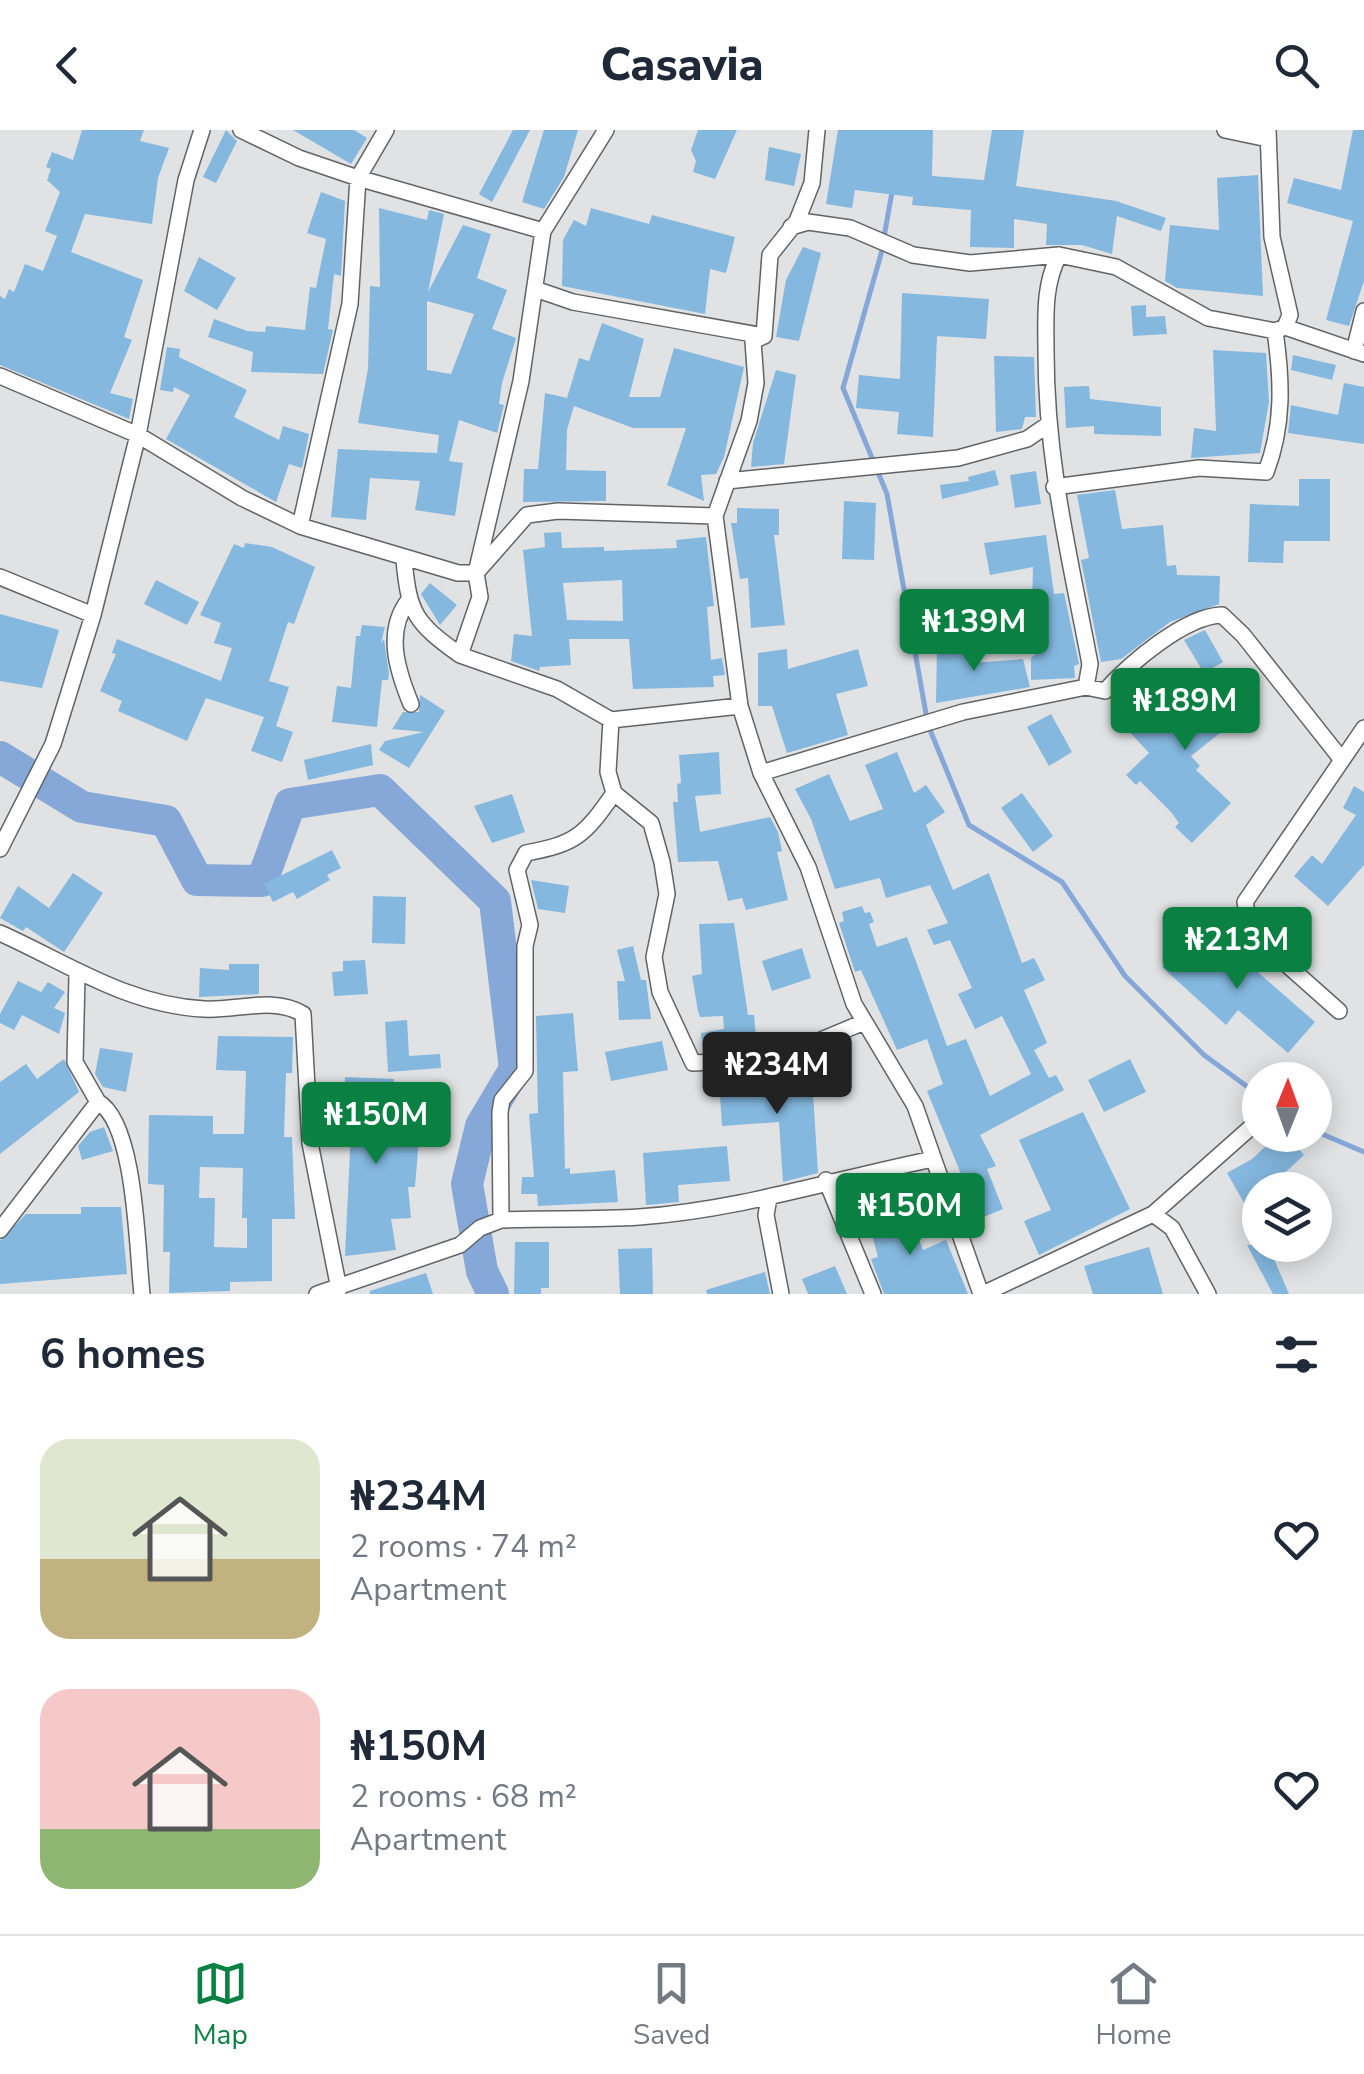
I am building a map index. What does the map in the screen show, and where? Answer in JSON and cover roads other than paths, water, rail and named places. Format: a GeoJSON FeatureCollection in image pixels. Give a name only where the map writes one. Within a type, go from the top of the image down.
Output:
{"type":"FeatureCollection","features":[{"type":"Feature","properties":{"kind":"street"},"geometry":{"type":"LineString","coordinates":[[0,849],[54,744],[93,615],[138,435],[186,180],[202,130]]}},
{"type":"Feature","properties":{"kind":"street"},"geometry":{"type":"LineString","coordinates":[[241,130],[299,158],[358,178],[543,231]]}},
{"type":"Feature","properties":{"kind":"street"},"geometry":{"type":"LineString","coordinates":[[300,526],[350,304],[358,178],[386,130]]}},
{"type":"Feature","properties":{"kind":"street"},"geometry":{"type":"LineString","coordinates":[[460,654],[480,597],[476,573],[521,380],[543,231],[606,130]]}},
{"type":"Feature","properties":{"kind":"street"},"geometry":{"type":"LineString","coordinates":[[764,336],[770,255],[797,221],[812,183],[817,130]]}},
{"type":"Feature","properties":{"kind":"street"},"geometry":{"type":"LineString","coordinates":[[1054,487],[1199,468],[1266,472],[1276,445],[1282,383],[1280,329],[1290,316],[1272,237],[1268,134],[1225,130]]}},
{"type":"Feature","properties":{"kind":"street"},"geometry":{"type":"LineString","coordinates":[[789,227],[808,222],[850,228],[913,255],[970,264],[1059,255],[1116,267],[1208,318],[1280,329],[1359,352],[1364,311]]}},
{"type":"Feature","properties":{"kind":"street"},"geometry":{"type":"LineString","coordinates":[[1059,255],[1046,280],[1046,426],[1054,487],[1090,664],[1086,687]]}},
{"type":"Feature","properties":{"kind":"street"},"geometry":{"type":"LineString","coordinates":[[535,288],[573,302],[764,336]]}},
{"type":"Feature","properties":{"kind":"street"},"geometry":{"type":"LineString","coordinates":[[764,336],[753,342],[756,383],[749,420],[715,516],[740,706],[761,773],[808,867],[854,1004],[915,1106],[982,1294],[1153,1214],[1242,1135]]}},
{"type":"Feature","properties":{"kind":"street"},"geometry":{"type":"LineString","coordinates":[[0,376],[138,435],[242,498],[300,526],[458,574],[476,573],[526,515],[558,511],[715,516]]}},
{"type":"Feature","properties":{"kind":"street"},"geometry":{"type":"LineString","coordinates":[[727,481],[958,458],[1027,439],[1046,426]]}},
{"type":"Feature","properties":{"kind":"street"},"geometry":{"type":"LineString","coordinates":[[404,560],[408,601],[420,626],[460,654],[557,689],[610,720],[740,706]]}},
{"type":"Feature","properties":{"kind":"street"},"geometry":{"type":"LineString","coordinates":[[0,578],[93,615]]}},
{"type":"Feature","properties":{"kind":"street"},"geometry":{"type":"LineString","coordinates":[[408,601],[396,616],[395,650],[411,704]]}},
{"type":"Feature","properties":{"kind":"street"},"geometry":{"type":"LineString","coordinates":[[761,773],[962,712],[1086,687],[1106,691],[1132,660],[1203,616],[1222,615],[1243,635],[1342,760]]}},
{"type":"Feature","properties":{"kind":"street"},"geometry":{"type":"LineString","coordinates":[[610,720],[608,772],[614,793],[651,823],[662,862],[667,894],[654,956],[660,992],[693,1063],[776,1059],[864,1022]]}},
{"type":"Feature","properties":{"kind":"street"},"geometry":{"type":"LineString","coordinates":[[1339,1011],[1251,932],[1245,902],[1364,730]]}},
{"type":"Feature","properties":{"kind":"street"},"geometry":{"type":"LineString","coordinates":[[501,1220],[500,1112],[502,1100],[525,1071],[525,946],[530,925],[517,870],[526,853],[567,845],[590,828],[614,793]]}},
{"type":"Feature","properties":{"kind":"street"},"geometry":{"type":"LineString","coordinates":[[0,933],[77,975],[168,1004],[207,1010],[291,1006],[303,1014],[310,1143],[339,1289]]}},
{"type":"Feature","properties":{"kind":"street"},"geometry":{"type":"LineString","coordinates":[[77,975],[75,1062],[98,1102],[110,1109],[124,1144],[142,1294]]}},
{"type":"Feature","properties":{"kind":"street"},"geometry":{"type":"LineString","coordinates":[[0,1230],[98,1102]]}},
{"type":"Feature","properties":{"kind":"street"},"geometry":{"type":"LineString","coordinates":[[317,1294],[460,1245],[480,1228],[501,1220],[638,1217],[768,1198],[826,1180],[933,1159]]}},
{"type":"Feature","properties":{"kind":"street"},"geometry":{"type":"LineString","coordinates":[[826,1180],[873,1294]]}},
{"type":"Feature","properties":{"kind":"street"},"geometry":{"type":"LineString","coordinates":[[768,1198],[766,1216],[781,1294]]}},
{"type":"Feature","properties":{"kind":"street"},"geometry":{"type":"LineString","coordinates":[[1153,1214],[1172,1228],[1208,1294]]}},
{"type":"Feature","properties":{"kind":"waterway"},"geometry":{"type":"LineString","coordinates":[[892,192],[881,254],[843,388],[887,494],[928,725],[969,825],[1062,882],[1125,976],[1204,1055],[1242,1083]]}},
{"type":"Feature","properties":{"kind":"waterway"},"geometry":{"type":"LineString","coordinates":[[0,757],[82,807],[166,821],[197,880],[262,881],[290,804],[380,790],[495,901],[515,1069],[481,1126],[467,1184],[482,1271],[493,1294]]}},
{"type":"Feature","properties":{"kind":"waterway"},"geometry":{"type":"LineString","coordinates":[[1332,1138],[1364,1152]]}}]}
